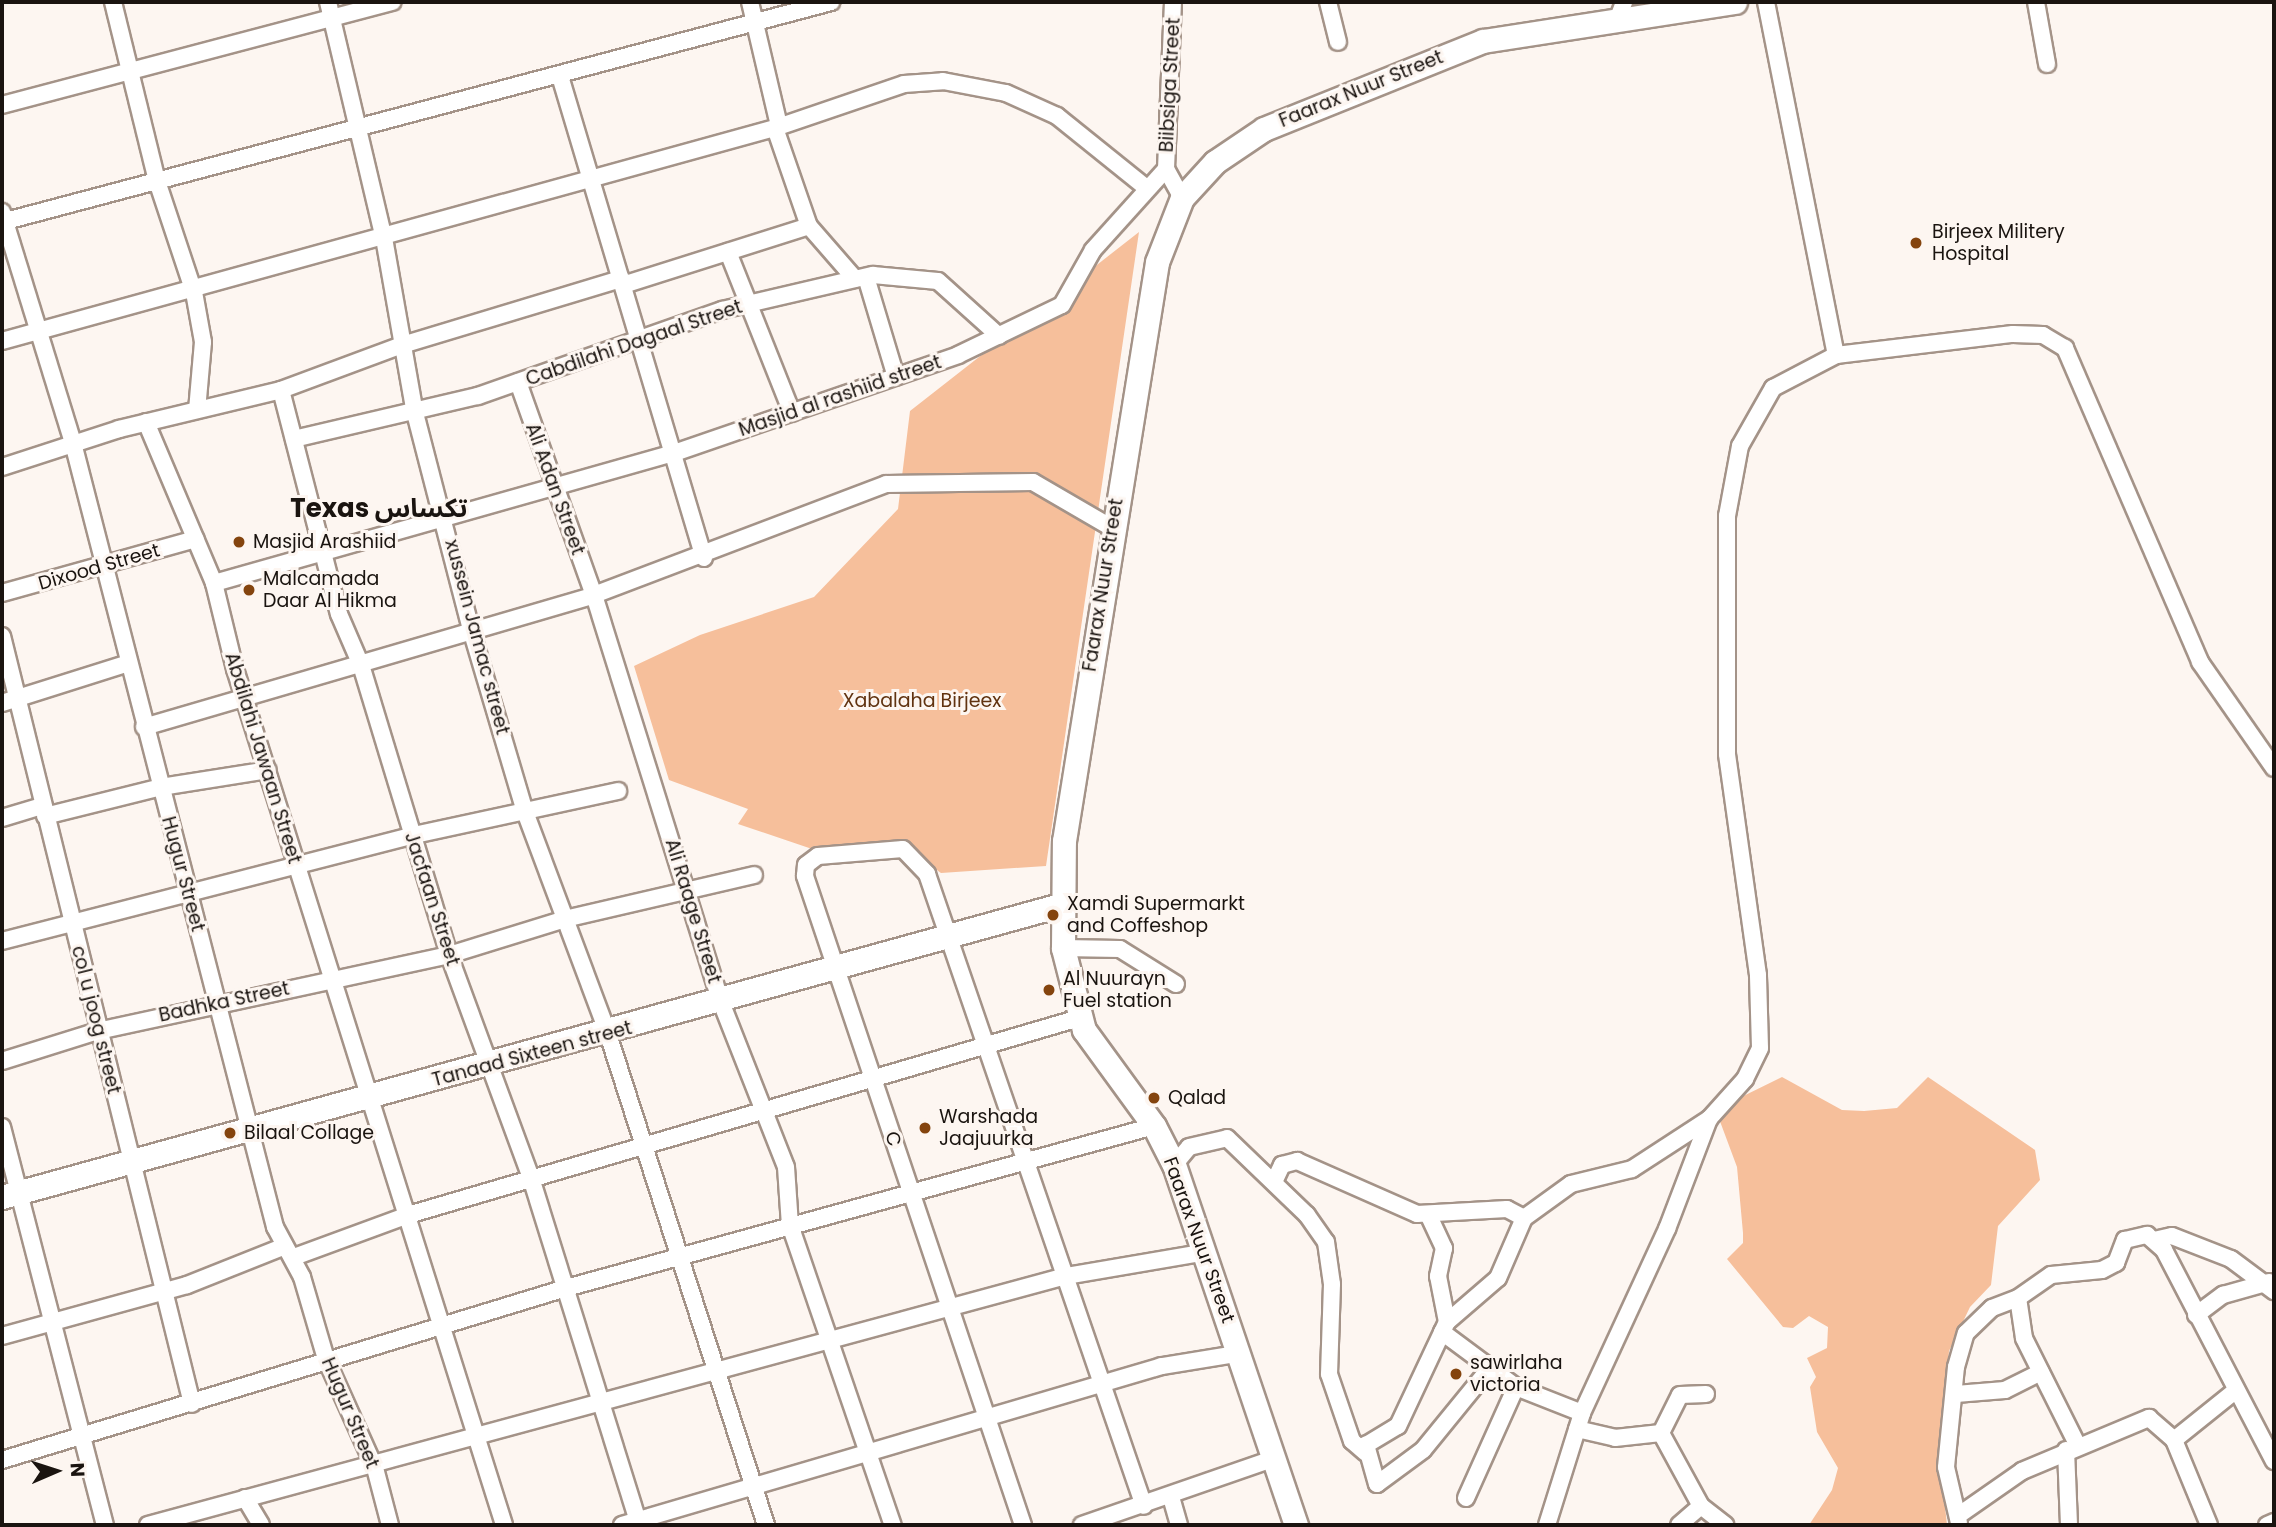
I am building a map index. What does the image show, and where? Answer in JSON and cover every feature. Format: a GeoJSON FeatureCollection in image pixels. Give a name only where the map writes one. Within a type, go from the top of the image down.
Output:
{"type":"FeatureCollection","features":[{"type":"Feature","properties":{"kind":"main road","name":"Faarax Nuur Street"},"geometry":{"type":"LineString","coordinates":[[1296,1525],[1241,1353],[1201,1253],[1174,1165],[1154,1126],[1079,1018],[1063,948],[1060,905],[1112,528],[1157,262],[1182,198],[1215,162],[1264,129],[1364,85],[1483,41],[1621,10],[1735,2]]}},
{"type":"Feature","properties":{"kind":"main road","name":"Tanaad Sixteen street"},"geometry":{"type":"LineString","coordinates":[[9,1195],[131,1158],[250,1131],[608,1034],[1060,905]]}},
{"type":"Feature","properties":{"kind":"street"},"geometry":{"type":"LineString","coordinates":[[113,2],[157,181],[194,292],[203,342],[197,410]]}},
{"type":"Feature","properties":{"kind":"street"},"geometry":{"type":"LineString","coordinates":[[2,105],[129,71],[330,9],[393,2]]}},
{"type":"Feature","properties":{"kind":"street"},"geometry":{"type":"LineString","coordinates":[[750,2],[777,127],[809,226],[861,278],[896,377]]}},
{"type":"Feature","properties":{"kind":"street"},"geometry":{"type":"LineString","coordinates":[[3,219],[361,128],[831,2]]}},
{"type":"Feature","properties":{"kind":"street","name":"Biibsiga Street"},"geometry":{"type":"LineString","coordinates":[[1166,169],[1173,2]]}},
{"type":"Feature","properties":{"kind":"street"},"geometry":{"type":"LineString","coordinates":[[1328,2],[1338,42]]}},
{"type":"Feature","properties":{"kind":"street"},"geometry":{"type":"LineString","coordinates":[[1766,2],[1836,355]]}},
{"type":"Feature","properties":{"kind":"street"},"geometry":{"type":"LineString","coordinates":[[2036,2],[2047,64]]}},
{"type":"Feature","properties":{"kind":"street","name":"xussein Jamac street"},"geometry":{"type":"LineString","coordinates":[[330,9],[361,128],[384,238],[414,409],[446,519],[472,633],[524,809],[608,1034],[766,1525]]}},
{"type":"Feature","properties":{"kind":"street"},"geometry":{"type":"LineString","coordinates":[[559,76],[677,452],[704,558]]}},
{"type":"Feature","properties":{"kind":"street"},"geometry":{"type":"LineString","coordinates":[[2,341],[194,292],[590,177],[777,127],[904,84],[943,81],[1006,93],[1057,116],[1144,186]]}},
{"type":"Feature","properties":{"kind":"street"},"geometry":{"type":"LineString","coordinates":[[1166,169],[1182,198]]}},
{"type":"Feature","properties":{"kind":"street","name":"Masjid al rashiid street"},"geometry":{"type":"LineString","coordinates":[[214,583],[677,452],[896,377],[999,335],[1062,305],[1093,250],[1144,186],[1166,169]]}},
{"type":"Feature","properties":{"kind":"street","name":"Hugur Street"},"geometry":{"type":"LineString","coordinates":[[3,219],[74,443],[126,664],[218,1001],[250,1131],[326,1359],[375,1468],[390,1525]]}},
{"type":"Feature","properties":{"kind":"street"},"geometry":{"type":"LineString","coordinates":[[2,467],[146,422],[281,390],[402,345],[728,252],[809,226]]}},
{"type":"Feature","properties":{"kind":"street"},"geometry":{"type":"LineString","coordinates":[[728,252],[792,413]]}},
{"type":"Feature","properties":{"kind":"street","name":"Cabdilahi Dagaal Street"},"geometry":{"type":"LineString","coordinates":[[294,439],[518,382],[749,304],[861,278],[903,274],[938,281],[999,335]]}},
{"type":"Feature","properties":{"kind":"street"},"geometry":{"type":"LineString","coordinates":[[1489,1369],[1423,1450],[1382,1484],[1373,1476],[1366,1445],[1398,1426],[1445,1327],[1498,1278],[1524,1218],[1571,1184],[1632,1169],[1709,1119],[1745,1079],[1760,1048],[1758,975],[1727,754],[1727,516],[1740,446],[1773,388],[1836,355],[2013,334],[2043,335],[2066,348],[2200,662],[2274,768]]}},
{"type":"Feature","properties":{"kind":"street","name":"Ali Adan Street"},"geometry":{"type":"LineString","coordinates":[[518,382],[553,489],[594,595]]}},
{"type":"Feature","properties":{"kind":"street","name":"Jacfaan Street"},"geometry":{"type":"LineString","coordinates":[[281,390],[339,614],[361,665],[410,836],[449,955],[532,1181],[601,1403],[633,1524]]}},
{"type":"Feature","properties":{"kind":"street","name":"Abdilahi Jawaan Street"},"geometry":{"type":"LineString","coordinates":[[146,422],[214,583],[245,701],[296,868],[336,978],[504,1525]]}},
{"type":"Feature","properties":{"kind":"street"},"geometry":{"type":"LineString","coordinates":[[144,727],[245,701],[594,595],[704,558],[901,481],[1034,482],[1112,528]]}},
{"type":"Feature","properties":{"kind":"street","name":"Dixood Street"},"geometry":{"type":"LineString","coordinates":[[2,593],[102,569],[196,539]]}},
{"type":"Feature","properties":{"kind":"street","name":"Ali Raage Street"},"geometry":{"type":"LineString","coordinates":[[594,595],[721,1002],[786,1167],[790,1224],[832,1338],[893,1525]]}},
{"type":"Feature","properties":{"kind":"street","name":"col u joog street"},"geometry":{"type":"LineString","coordinates":[[2,636],[9,701],[44,811],[131,1158],[161,1292],[192,1404]]}},
{"type":"Feature","properties":{"kind":"street"},"geometry":{"type":"LineString","coordinates":[[9,701],[126,664]]}},
{"type":"Feature","properties":{"kind":"street"},"geometry":{"type":"LineString","coordinates":[[2263,750],[2274,737]]}},
{"type":"Feature","properties":{"kind":"street"},"geometry":{"type":"LineString","coordinates":[[2,818],[161,787],[268,770]]}},
{"type":"Feature","properties":{"kind":"street"},"geometry":{"type":"LineString","coordinates":[[2,941],[296,868],[410,836],[524,809],[618,791]]}},
{"type":"Feature","properties":{"kind":"street","name":"C"},"geometry":{"type":"LineString","coordinates":[[953,936],[928,874],[910,851],[818,856],[806,865],[805,876],[836,970],[877,1074],[907,1191],[952,1307],[986,1419],[1023,1525]]}},
{"type":"Feature","properties":{"kind":"street","name":"Badhka Street"},"geometry":{"type":"LineString","coordinates":[[2,1061],[98,1031],[218,1001],[449,955],[565,919],[687,893],[754,875]]}},
{"type":"Feature","properties":{"kind":"street"},"geometry":{"type":"LineString","coordinates":[[953,936],[1023,1159],[1144,1506]]}},
{"type":"Feature","properties":{"kind":"street"},"geometry":{"type":"LineString","coordinates":[[1063,948],[1120,949],[1176,984]]}},
{"type":"Feature","properties":{"kind":"street"},"geometry":{"type":"LineString","coordinates":[[2,1336],[161,1292],[408,1215],[646,1150],[763,1109],[877,1074],[1079,1018]]}},
{"type":"Feature","properties":{"kind":"street"},"geometry":{"type":"LineString","coordinates":[[1548,1525],[1582,1413],[1667,1229],[1709,1119]]}},
{"type":"Feature","properties":{"kind":"street"},"geometry":{"type":"LineString","coordinates":[[2,1460],[566,1288],[1023,1159],[1154,1126]]}},
{"type":"Feature","properties":{"kind":"street"},"geometry":{"type":"LineString","coordinates":[[2,1127],[9,1195],[55,1321],[105,1525]]}},
{"type":"Feature","properties":{"kind":"street"},"geometry":{"type":"LineString","coordinates":[[1174,1165],[1189,1147],[1227,1138],[1273,1182],[1326,1242],[1332,1284],[1329,1374],[1352,1441],[1366,1453]]}},
{"type":"Feature","properties":{"kind":"street"},"geometry":{"type":"LineString","coordinates":[[1273,1182],[1282,1165],[1297,1161],[1428,1214],[1507,1209],[1524,1218]]}},
{"type":"Feature","properties":{"kind":"street"},"geometry":{"type":"LineString","coordinates":[[1428,1214],[1444,1248],[1438,1276],[1445,1327],[1489,1369],[1516,1387],[1582,1413]]}},
{"type":"Feature","properties":{"kind":"street"},"geometry":{"type":"LineString","coordinates":[[1959,1520],[1946,1467],[1956,1394],[1966,1333],[1992,1308],[2018,1298],[2051,1275],[2116,1263],[2125,1240],[2137,1235],[2154,1240],[2183,1240],[2231,1259],[2271,1285]]}},
{"type":"Feature","properties":{"kind":"street"},"geometry":{"type":"LineString","coordinates":[[2154,1240],[2196,1315],[2234,1392],[2274,1461]]}},
{"type":"Feature","properties":{"kind":"street"},"geometry":{"type":"LineString","coordinates":[[148,1525],[245,1498],[478,1441],[601,1403],[832,1338],[1066,1276],[1201,1253]]}},
{"type":"Feature","properties":{"kind":"street"},"geometry":{"type":"LineString","coordinates":[[2196,1315],[2223,1295],[2271,1285]]}},
{"type":"Feature","properties":{"kind":"street"},"geometry":{"type":"LineString","coordinates":[[2018,1298],[2024,1338],[2072,1448],[2069,1525]]}},
{"type":"Feature","properties":{"kind":"street"},"geometry":{"type":"LineString","coordinates":[[633,1524],[1162,1366],[1241,1353]]}},
{"type":"Feature","properties":{"kind":"street"},"geometry":{"type":"LineString","coordinates":[[1956,1394],[2005,1390],[2041,1372]]}},
{"type":"Feature","properties":{"kind":"street"},"geometry":{"type":"LineString","coordinates":[[1466,1498],[1516,1387]]}},
{"type":"Feature","properties":{"kind":"street"},"geometry":{"type":"LineString","coordinates":[[2174,1440],[2234,1392]]}},
{"type":"Feature","properties":{"kind":"street"},"geometry":{"type":"LineString","coordinates":[[1661,1433],[1680,1395],[1706,1394]]}},
{"type":"Feature","properties":{"kind":"street"},"geometry":{"type":"LineString","coordinates":[[1959,1520],[1982,1495],[2072,1448],[2149,1418],[2174,1440],[2209,1525]]}},
{"type":"Feature","properties":{"kind":"street"},"geometry":{"type":"LineString","coordinates":[[1577,1429],[1615,1437],[1661,1433]]}},
{"type":"Feature","properties":{"kind":"street"},"geometry":{"type":"LineString","coordinates":[[1661,1433],[1701,1506],[1725,1525]]}},
{"type":"Feature","properties":{"kind":"street"},"geometry":{"type":"LineString","coordinates":[[1082,1525],[1115,1520],[1144,1506],[1273,1458]]}},
{"type":"Feature","properties":{"kind":"street"},"geometry":{"type":"LineString","coordinates":[[1171,1497],[1179,1525]]}},
{"type":"Feature","properties":{"kind":"street"},"geometry":{"type":"LineString","coordinates":[[245,1498],[261,1525]]}},
{"type":"Feature","properties":{"kind":"street"},"geometry":{"type":"LineString","coordinates":[[1679,1525],[1701,1506]]}},
{"type":"Feature","properties":{"kind":"street"},"geometry":{"type":"LineString","coordinates":[[2267,1525],[2274,1522]]}},
{"type":"Feature","properties":{"kind":"green space","name":"Xabalaha Birjeex"},"geometry":{"type":"Polygon","coordinates":[[[1139,232],[1046,866],[941,873],[910,851],[815,850],[738,824],[748,809],[669,780],[634,666],[700,635],[814,597],[898,509],[910,411],[1139,232]]]}},
{"type":"Feature","properties":{"kind":"green space"},"geometry":{"type":"Polygon","coordinates":[[[1782,1077],[1842,1110],[1864,1111],[1897,1108],[1928,1077],[2035,1150],[2040,1180],[1998,1226],[1991,1285],[1970,1307],[1949,1351],[1940,1460],[1947,1525],[1809,1525],[1832,1490],[1838,1468],[1817,1432],[1810,1387],[1816,1377],[1807,1358],[1827,1348],[1828,1327],[1809,1316],[1793,1328],[1783,1327],[1727,1259],[1743,1243],[1743,1233],[1737,1167],[1718,1116],[1723,1106],[1782,1077]]]}},
{"type":"Feature","properties":{"kind":"place","name":"Birjeex Militery Hospital"},"geometry":{"type":"Point","coordinates":[1916,243]}},
{"type":"Feature","properties":{"kind":"place","name":"Masjid Arashiid"},"geometry":{"type":"Point","coordinates":[239,542]}},
{"type":"Feature","properties":{"kind":"place","name":"Malcamada Daar Al Hikma"},"geometry":{"type":"Point","coordinates":[249,590]}},
{"type":"Feature","properties":{"kind":"place","name":"Xamdi Supermarkt and Coffeshop"},"geometry":{"type":"Point","coordinates":[1053,915]}},
{"type":"Feature","properties":{"kind":"place","name":"Al Nuurayn Fuel station"},"geometry":{"type":"Point","coordinates":[1049,990]}},
{"type":"Feature","properties":{"kind":"place","name":"Qalad"},"geometry":{"type":"Point","coordinates":[1154,1098]}},
{"type":"Feature","properties":{"kind":"place","name":"Warshada Jaajuurka"},"geometry":{"type":"Point","coordinates":[925,1128]}},
{"type":"Feature","properties":{"kind":"place","name":"Bilaal Collage"},"geometry":{"type":"Point","coordinates":[230,1133]}},
{"type":"Feature","properties":{"kind":"place","name":"sawirlaha victoria"},"geometry":{"type":"Point","coordinates":[1456,1374]}},
{"type":"Feature","properties":{"kind":"district","name":"Texas تكساس"},"geometry":{"type":"Point","coordinates":[379,509]}}]}
